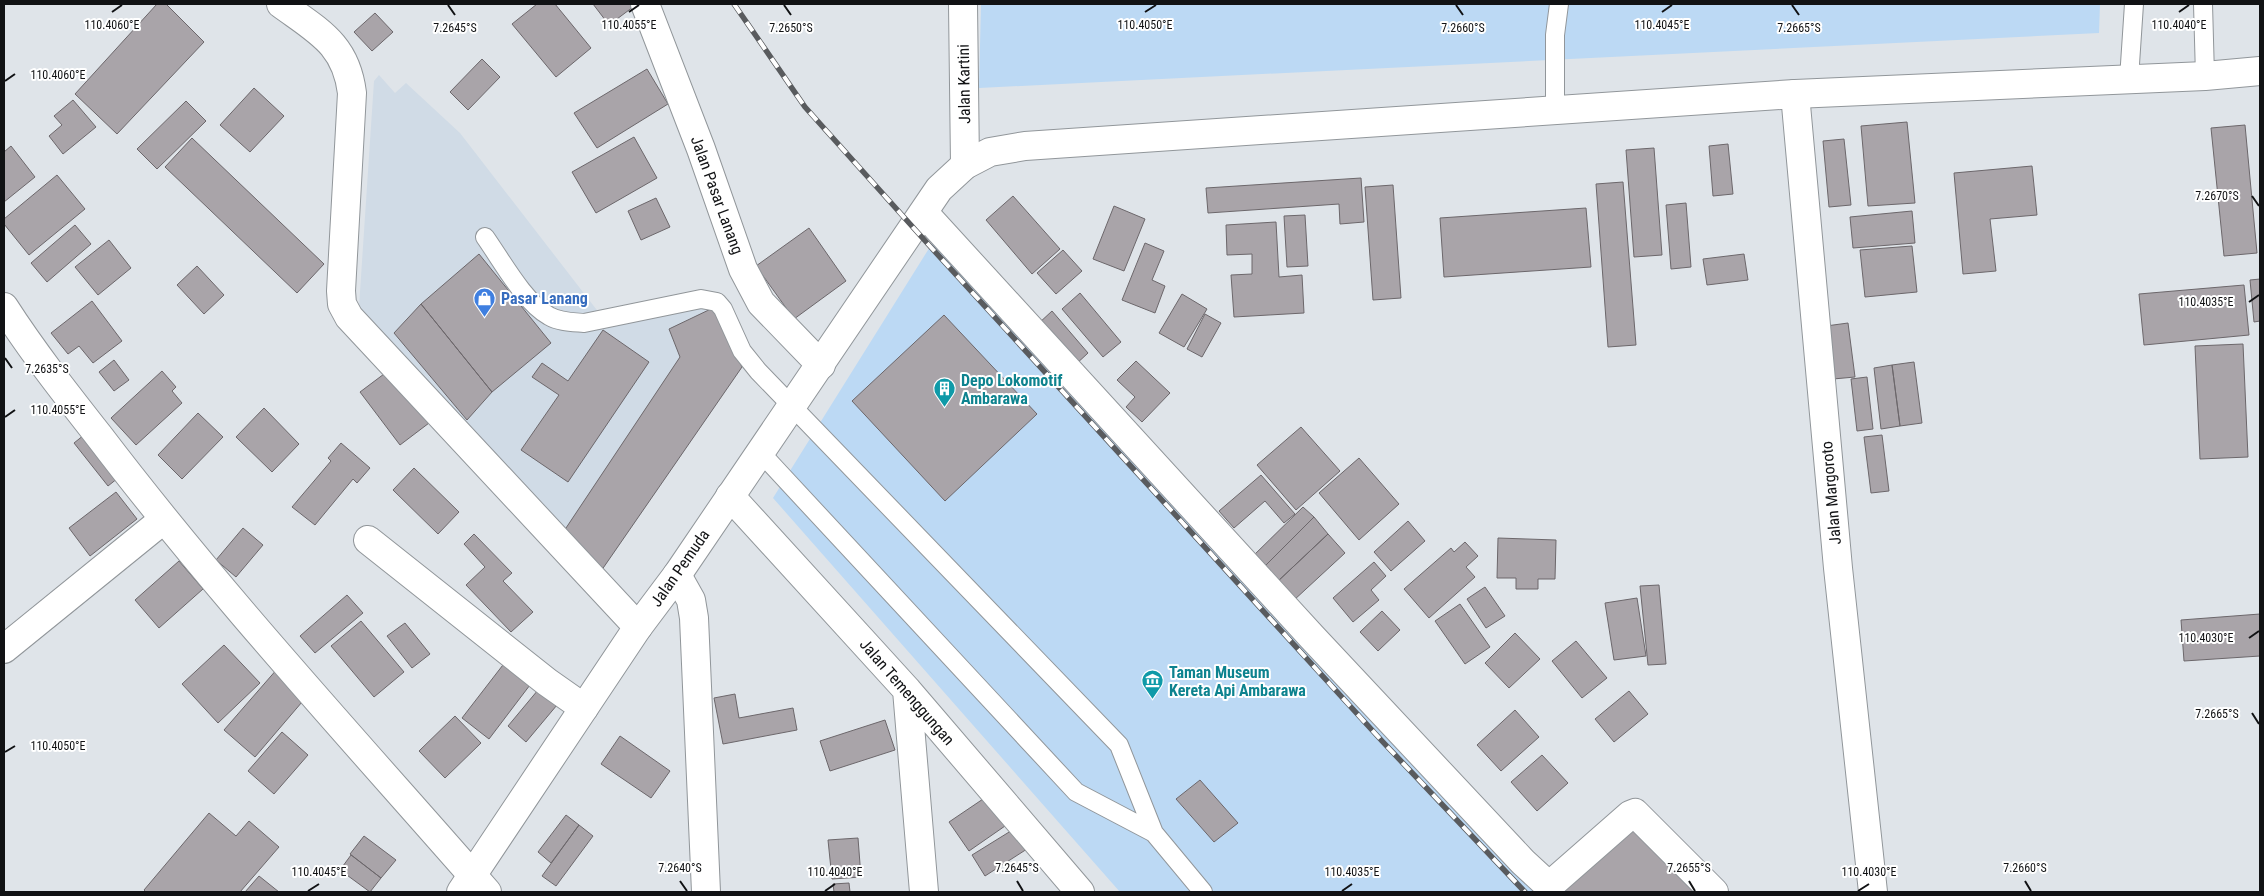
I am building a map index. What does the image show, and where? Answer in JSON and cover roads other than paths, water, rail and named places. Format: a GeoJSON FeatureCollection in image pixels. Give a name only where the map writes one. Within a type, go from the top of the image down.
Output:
{"type":"FeatureCollection","features":[{"type":"Feature","properties":{"kind":"street"},"geometry":{"type":"LineString","coordinates":[[281,4],[326,37],[342,57],[349,74],[352,93],[340,291],[342,304],[349,317],[638,627]]}},
{"type":"Feature","properties":{"kind":"street","name":"Jalan Pasar Lanang"},"geometry":{"type":"LineString","coordinates":[[645,4],[751,287],[761,303],[821,365]]}},
{"type":"Feature","properties":{"kind":"street","name":"Jalan Kartini"},"geometry":{"type":"LineString","coordinates":[[963,4],[965,164]]}},
{"type":"Feature","properties":{"kind":"street","name":"Jalan Pemuda"},"geometry":{"type":"LineString","coordinates":[[473,887],[584,708],[638,627],[677,576],[939,189],[965,164],[990,152],[1025,146],[1795,94],[2260,72]]}},
{"type":"Feature","properties":{"kind":"street","name":"Jalan Margoroto"},"geometry":{"type":"LineString","coordinates":[[1795,94],[1838,568],[1873,892]]}},
{"type":"Feature","properties":{"kind":"street"},"geometry":{"type":"LineString","coordinates":[[924,213],[1312,637],[1523,862],[1549,886],[1635,812],[1714,892]]}},
{"type":"Feature","properties":{"kind":"street"},"geometry":{"type":"LineString","coordinates":[[4,307],[30,346],[163,520],[473,887]]}},
{"type":"Feature","properties":{"kind":"street","name":"Jalan Temenggungan"},"geometry":{"type":"LineString","coordinates":[[730,496],[907,690],[1080,892]]}},
{"type":"Feature","properties":{"kind":"street"},"geometry":{"type":"LineString","coordinates":[[4,649],[163,520]]}},
{"type":"Feature","properties":{"kind":"street"},"geometry":{"type":"LineString","coordinates":[[368,540],[547,682],[584,708]]}},
{"type":"Feature","properties":{"kind":"street"},"geometry":{"type":"LineString","coordinates":[[677,576],[691,600],[694,618],[706,892]]}},
{"type":"Feature","properties":{"kind":"street"},"geometry":{"type":"LineString","coordinates":[[907,690],[924,892]]}},
{"type":"Feature","properties":{"kind":"lane"},"geometry":{"type":"LineString","coordinates":[[1555,110],[1555,35],[1559,4]]}},
{"type":"Feature","properties":{"kind":"lane"},"geometry":{"type":"LineString","coordinates":[[2129,79],[2134,4]]}},
{"type":"Feature","properties":{"kind":"lane"},"geometry":{"type":"LineString","coordinates":[[2203,4],[2205,76]]}},
{"type":"Feature","properties":{"kind":"lane"},"geometry":{"type":"LineString","coordinates":[[485,237],[532,303],[550,317],[566,322],[584,323],[701,299],[717,302],[723,309],[742,351],[758,371],[1119,745],[1154,833],[1202,892]]}},
{"type":"Feature","properties":{"kind":"lane"},"geometry":{"type":"LineString","coordinates":[[760,452],[1076,792],[1154,833]]}},
{"type":"Feature","properties":{"kind":"railway"},"geometry":{"type":"LineString","coordinates":[[734,4],[805,107],[1382,741],[1525,892]]}},
{"type":"Feature","properties":{"kind":"place","name":"Pasar Lanang"},"geometry":{"type":"Point","coordinates":[485,317]}},
{"type":"Feature","properties":{"kind":"place","name":"Depo Lokomotif Ambarawa"},"geometry":{"type":"Point","coordinates":[945,408]}},
{"type":"Feature","properties":{"kind":"place","name":"Taman Museum Kereta Api Ambarawa"},"geometry":{"type":"Point","coordinates":[1153,700]}}]}
